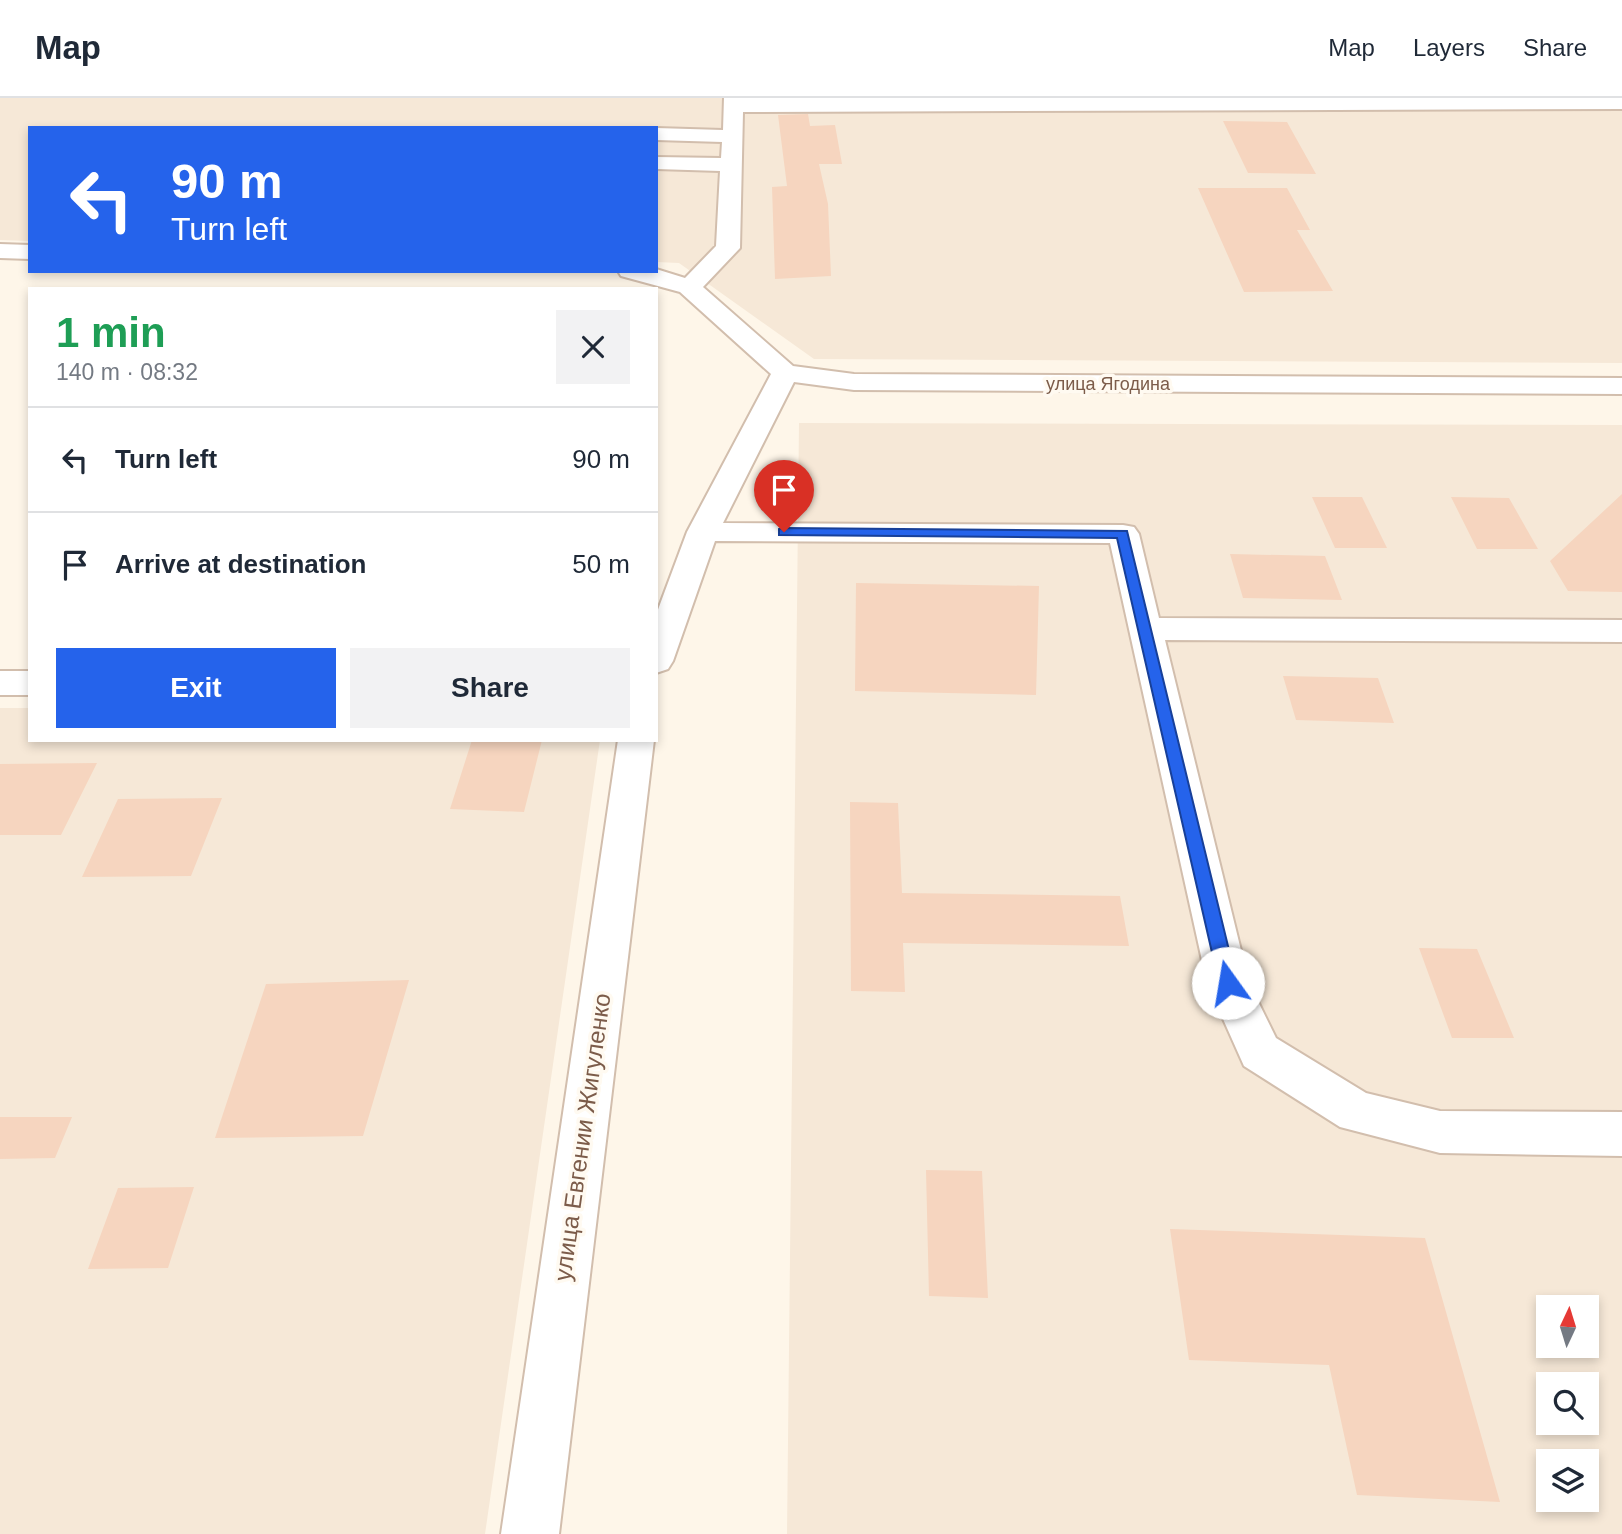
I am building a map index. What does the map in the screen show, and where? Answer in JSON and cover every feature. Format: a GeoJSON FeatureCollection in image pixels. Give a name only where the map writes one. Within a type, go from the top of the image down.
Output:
{"type":"FeatureCollection","features":[{"type":"Feature","properties":{"kind":"street"},"geometry":{"type":"LineString","coordinates":[[689,287],[728,248],[734,102],[1583,100],[1622,103]]}},
{"type":"Feature","properties":{"kind":"street"},"geometry":{"type":"LineString","coordinates":[[658,134],[732,136]]}},
{"type":"Feature","properties":{"kind":"street"},"geometry":{"type":"LineString","coordinates":[[658,163],[730,165]]}},
{"type":"Feature","properties":{"kind":"street"},"geometry":{"type":"LineString","coordinates":[[0,251],[28,252]]}},
{"type":"Feature","properties":{"kind":"street"},"geometry":{"type":"LineString","coordinates":[[645,273],[689,287],[785,373],[703,532],[658,656]]}},
{"type":"Feature","properties":{"kind":"street","name":"улица Ягодина"},"geometry":{"type":"LineString","coordinates":[[785,373],[854,383],[1622,386]]}},
{"type":"Feature","properties":{"kind":"street"},"geometry":{"type":"LineString","coordinates":[[703,532],[1123,534],[1228,983],[1259,1052],[1356,1112],[1440,1132],[1622,1134]]}},
{"type":"Feature","properties":{"kind":"street"},"geometry":{"type":"LineString","coordinates":[[1145,629],[1622,631]]}},
{"type":"Feature","properties":{"kind":"street"},"geometry":{"type":"LineString","coordinates":[[0,683],[28,683]]}},
{"type":"Feature","properties":{"kind":"street","name":"улица Евгении Жигуленко"},"geometry":{"type":"LineString","coordinates":[[530,1534],[636,742]]}},
{"type":"Feature","properties":{"kind":"shaded area"},"geometry":{"type":"Polygon","coordinates":[[[0,98],[1622,98],[1622,363],[814,359],[679,263],[658,262],[658,126],[28,126],[28,241],[0,240],[0,98]]]}},
{"type":"Feature","properties":{"kind":"shaded area"},"geometry":{"type":"Polygon","coordinates":[[[799,423],[1622,425],[1622,1534],[787,1534],[799,423]]]}},
{"type":"Feature","properties":{"kind":"shaded area"},"geometry":{"type":"Polygon","coordinates":[[[0,708],[28,708],[28,742],[600,742],[485,1534],[0,1534],[0,708]]]}},
{"type":"Feature","properties":{"kind":"building"},"geometry":{"type":"Polygon","coordinates":[[[808,114],[810,126],[835,125],[842,164],[819,164],[828,204],[831,276],[775,279],[772,187],[787,186],[778,115],[808,114]]]}},
{"type":"Feature","properties":{"kind":"building"},"geometry":{"type":"Polygon","coordinates":[[[1223,121],[1287,122],[1316,174],[1248,173],[1223,121]]]}},
{"type":"Feature","properties":{"kind":"building"},"geometry":{"type":"Polygon","coordinates":[[[1198,188],[1287,188],[1310,230],[1297,230],[1333,291],[1244,292],[1198,188]]]}},
{"type":"Feature","properties":{"kind":"building"},"geometry":{"type":"Polygon","coordinates":[[[1622,494],[1622,592],[1568,591],[1550,561],[1622,494]]]}},
{"type":"Feature","properties":{"kind":"building"},"geometry":{"type":"Polygon","coordinates":[[[1312,497],[1362,497],[1387,548],[1335,548],[1312,497]]]}},
{"type":"Feature","properties":{"kind":"building"},"geometry":{"type":"Polygon","coordinates":[[[1451,497],[1509,498],[1538,549],[1477,549],[1451,497]]]}},
{"type":"Feature","properties":{"kind":"building"},"geometry":{"type":"Polygon","coordinates":[[[1230,554],[1325,556],[1342,600],[1243,598],[1230,554]]]}},
{"type":"Feature","properties":{"kind":"building"},"geometry":{"type":"Polygon","coordinates":[[[856,583],[1039,586],[1036,695],[855,691],[856,583]]]}},
{"type":"Feature","properties":{"kind":"building"},"geometry":{"type":"Polygon","coordinates":[[[1283,676],[1378,678],[1394,723],[1296,720],[1283,676]]]}},
{"type":"Feature","properties":{"kind":"building"},"geometry":{"type":"Polygon","coordinates":[[[471,742],[542,742],[524,812],[450,809],[471,742]]]}},
{"type":"Feature","properties":{"kind":"building"},"geometry":{"type":"Polygon","coordinates":[[[97,763],[61,835],[0,835],[0,764],[97,763]]]}},
{"type":"Feature","properties":{"kind":"building"},"geometry":{"type":"Polygon","coordinates":[[[222,798],[191,876],[82,877],[118,799],[222,798]]]}},
{"type":"Feature","properties":{"kind":"building"},"geometry":{"type":"Polygon","coordinates":[[[850,802],[898,803],[902,893],[1120,896],[1129,946],[903,943],[905,992],[851,991],[850,802]]]}},
{"type":"Feature","properties":{"kind":"building"},"geometry":{"type":"Polygon","coordinates":[[[1419,948],[1477,949],[1514,1038],[1452,1038],[1419,948]]]}},
{"type":"Feature","properties":{"kind":"building"},"geometry":{"type":"Polygon","coordinates":[[[409,980],[363,1136],[215,1138],[266,984],[409,980]]]}},
{"type":"Feature","properties":{"kind":"building"},"geometry":{"type":"Polygon","coordinates":[[[0,1117],[72,1117],[55,1158],[0,1159],[0,1117]]]}},
{"type":"Feature","properties":{"kind":"building"},"geometry":{"type":"Polygon","coordinates":[[[926,1170],[982,1171],[988,1298],[929,1296],[926,1170]]]}},
{"type":"Feature","properties":{"kind":"building"},"geometry":{"type":"Polygon","coordinates":[[[194,1187],[168,1268],[88,1269],[118,1188],[194,1187]]]}},
{"type":"Feature","properties":{"kind":"building"},"geometry":{"type":"Polygon","coordinates":[[[1170,1229],[1425,1238],[1500,1502],[1357,1495],[1329,1365],[1189,1360],[1170,1229]]]}},
{"type":"Feature","properties":{"kind":"route"},"geometry":{"type":"LineString","coordinates":[[784,532],[1123,534],[1228,983]]}}]}
